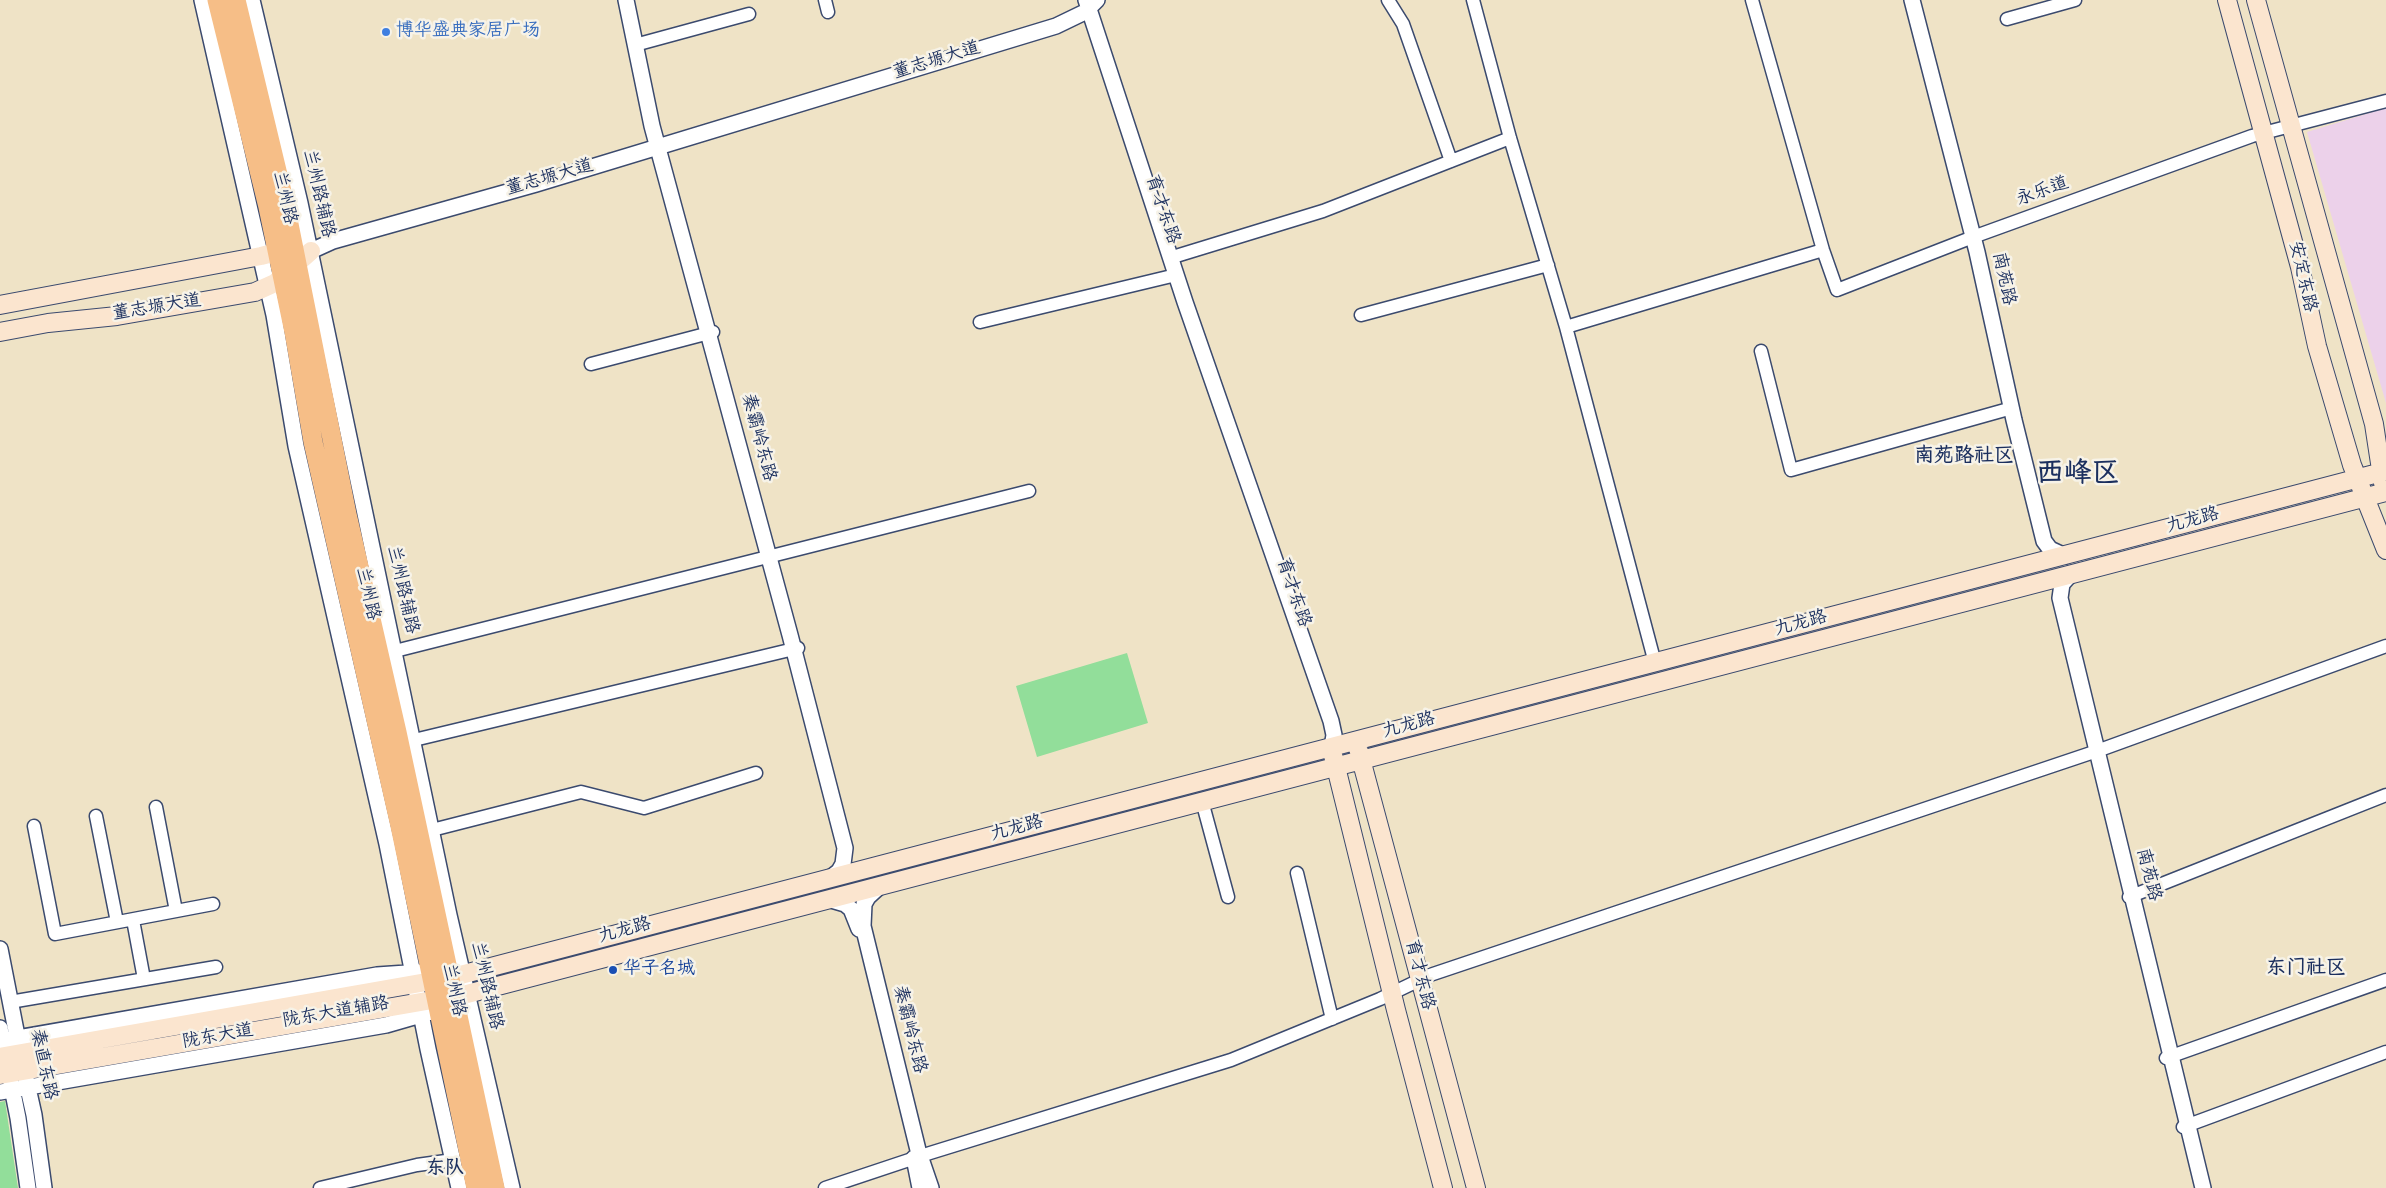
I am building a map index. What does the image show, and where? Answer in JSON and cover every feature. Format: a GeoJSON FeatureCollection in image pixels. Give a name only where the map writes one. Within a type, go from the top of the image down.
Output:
{"type":"FeatureCollection","features":[{"type":"Feature","properties":{"kind":"main road","name":"兰州路"},"geometry":{"type":"LineString","coordinates":[[217,0],[291,252],[275,282],[438,990],[496,1188]]}},
{"type":"Feature","properties":{"kind":"main road","name":"兰州路"},"geometry":{"type":"LineString","coordinates":[[236,0],[331,441],[476,1188]]}},
{"type":"Feature","properties":{"kind":"main road","name":"安定东路"},"geometry":{"type":"LineString","coordinates":[[2227,0],[2300,267],[2317,346],[2358,479],[2386,550]]}},
{"type":"Feature","properties":{"kind":"main road","name":"安定东路"},"geometry":{"type":"LineString","coordinates":[[2256,0],[2297,125],[2374,424],[2384,472],[2386,494]]}},
{"type":"Feature","properties":{"kind":"main road","name":"董志塬大道"},"geometry":{"type":"LineString","coordinates":[[0,305],[101,284],[291,252]]}},
{"type":"Feature","properties":{"kind":"main road","name":"董志塬大道"},"geometry":{"type":"LineString","coordinates":[[0,332],[238,296],[275,282]]}},
{"type":"Feature","properties":{"kind":"main road","name":"九龙路"},"geometry":{"type":"LineString","coordinates":[[438,990],[878,866],[2384,472]]}},
{"type":"Feature","properties":{"kind":"main road","name":"九龙路"},"geometry":{"type":"LineString","coordinates":[[438,990],[828,900],[2365,497],[2386,494]]}},
{"type":"Feature","properties":{"kind":"main road","name":"育才东路"},"geometry":{"type":"LineString","coordinates":[[1354,741],[1362,759],[1419,980],[1476,1188]]}},
{"type":"Feature","properties":{"kind":"main road","name":"育才东路"},"geometry":{"type":"LineString","coordinates":[[1332,747],[1334,767],[1443,1188]]}},
{"type":"Feature","properties":{"kind":"main road","name":"陇东大道"},"geometry":{"type":"LineString","coordinates":[[9,1062],[438,990]]}},
{"type":"Feature","properties":{"kind":"street","name":"兰州路辅路"},"geometry":{"type":"LineString","coordinates":[[202,0],[291,252],[395,651],[432,830],[438,990],[453,1160],[459,1188]]}},
{"type":"Feature","properties":{"kind":"street","name":"兰州路辅路"},"geometry":{"type":"LineString","coordinates":[[252,0],[291,252]]}},
{"type":"Feature","properties":{"kind":"street","name":"秦霸岭东路"},"geometry":{"type":"LineString","coordinates":[[626,0],[638,45]]}},
{"type":"Feature","properties":{"kind":"street","name":"秦霸岭东路"},"geometry":{"type":"LineString","coordinates":[[630,0],[659,143],[849,846],[860,861],[878,866]]}},
{"type":"Feature","properties":{"kind":"street"},"geometry":{"type":"LineString","coordinates":[[1388,0],[1403,24],[1451,161]]}},
{"type":"Feature","properties":{"kind":"street"},"geometry":{"type":"LineString","coordinates":[[1473,0],[1510,138],[1566,327],[1655,663]]}},
{"type":"Feature","properties":{"kind":"street"},"geometry":{"type":"LineString","coordinates":[[1566,327],[1823,250],[1752,0]]}},
{"type":"Feature","properties":{"kind":"street","name":"南苑路"},"geometry":{"type":"LineString","coordinates":[[1907,0],[1971,238]]}},
{"type":"Feature","properties":{"kind":"street","name":"南苑路"},"geometry":{"type":"LineString","coordinates":[[1912,0],[1971,238],[2041,548],[2038,558],[2032,564]]}},
{"type":"Feature","properties":{"kind":"street"},"geometry":{"type":"LineString","coordinates":[[2007,19],[2075,0]]}},
{"type":"Feature","properties":{"kind":"street","name":"董志塬大道"},"geometry":{"type":"LineString","coordinates":[[291,252],[1056,26],[1074,18],[1091,2]]}},
{"type":"Feature","properties":{"kind":"street","name":"育才东路"},"geometry":{"type":"LineString","coordinates":[[1091,2],[1176,256],[1336,718],[1343,732],[1354,741]]}},
{"type":"Feature","properties":{"kind":"street","name":"育才东路"},"geometry":{"type":"LineString","coordinates":[[1091,2],[1176,275],[1331,720],[1334,735],[1332,747]]}},
{"type":"Feature","properties":{"kind":"street"},"geometry":{"type":"LineString","coordinates":[[638,45],[750,14]]}},
{"type":"Feature","properties":{"kind":"street","name":"永乐道"},"geometry":{"type":"LineString","coordinates":[[1823,250],[1836,290],[1971,238],[2264,133],[2386,102]]}},
{"type":"Feature","properties":{"kind":"street"},"geometry":{"type":"LineString","coordinates":[[1176,256],[1323,211],[1510,138]]}},
{"type":"Feature","properties":{"kind":"street"},"geometry":{"type":"LineString","coordinates":[[1361,315],[1548,265]]}},
{"type":"Feature","properties":{"kind":"street"},"geometry":{"type":"LineString","coordinates":[[980,322],[1176,275]]}},
{"type":"Feature","properties":{"kind":"street"},"geometry":{"type":"LineString","coordinates":[[591,364],[711,333]]}},
{"type":"Feature","properties":{"kind":"street"},"geometry":{"type":"LineString","coordinates":[[1761,351],[1791,470],[2010,409]]}},
{"type":"Feature","properties":{"kind":"street","name":"南苑路"},"geometry":{"type":"LineString","coordinates":[[2010,409],[2044,541],[2050,550],[2065,556]]}},
{"type":"Feature","properties":{"kind":"street"},"geometry":{"type":"LineString","coordinates":[[395,651],[1029,491]]}},
{"type":"Feature","properties":{"kind":"street","name":"南苑路"},"geometry":{"type":"LineString","coordinates":[[2070,575],[2062,584],[2060,598],[2094,752]]}},
{"type":"Feature","properties":{"kind":"street","name":"南苑路"},"geometry":{"type":"LineString","coordinates":[[2036,583],[2051,589],[2056,599],[2131,896],[2198,1188]]}},
{"type":"Feature","properties":{"kind":"street"},"geometry":{"type":"LineString","coordinates":[[824,1188],[917,1157],[1231,1060],[1392,994],[1419,980],[2094,752],[2386,646]]}},
{"type":"Feature","properties":{"kind":"street","name":"秦霸岭东路"},"geometry":{"type":"LineString","coordinates":[[796,648],[845,848],[843,864],[834,876],[827,880]]}},
{"type":"Feature","properties":{"kind":"street"},"geometry":{"type":"LineString","coordinates":[[414,740],[796,648]]}},
{"type":"Feature","properties":{"kind":"street"},"geometry":{"type":"LineString","coordinates":[[432,830],[581,792],[644,808],[756,772]]}},
{"type":"Feature","properties":{"kind":"street"},"geometry":{"type":"LineString","coordinates":[[2131,896],[2386,795]]}},
{"type":"Feature","properties":{"kind":"street"},"geometry":{"type":"LineString","coordinates":[[1202,801],[1228,896]]}},
{"type":"Feature","properties":{"kind":"street"},"geometry":{"type":"LineString","coordinates":[[156,807],[176,911]]}},
{"type":"Feature","properties":{"kind":"street"},"geometry":{"type":"LineString","coordinates":[[96,816],[117,922]]}},
{"type":"Feature","properties":{"kind":"street"},"geometry":{"type":"LineString","coordinates":[[34,826],[55,934],[213,904]]}},
{"type":"Feature","properties":{"kind":"street"},"geometry":{"type":"LineString","coordinates":[[1297,873],[1332,1019]]}},
{"type":"Feature","properties":{"kind":"street","name":"秦霸岭东路"},"geometry":{"type":"LineString","coordinates":[[880,886],[868,897],[864,904],[863,926],[917,1157],[920,1188]]}},
{"type":"Feature","properties":{"kind":"street","name":"秦霸岭东路"},"geometry":{"type":"LineString","coordinates":[[828,900],[845,904],[855,917],[917,1157],[930,1188]]}},
{"type":"Feature","properties":{"kind":"street"},"geometry":{"type":"LineString","coordinates":[[133,920],[144,979]]}},
{"type":"Feature","properties":{"kind":"street","name":"秦直东路"},"geometry":{"type":"LineString","coordinates":[[0,950],[10,1002],[9,1062],[28,1188]]}},
{"type":"Feature","properties":{"kind":"street"},"geometry":{"type":"LineString","coordinates":[[10,1002],[216,967]]}},
{"type":"Feature","properties":{"kind":"street","name":"陇东大道辅路"},"geometry":{"type":"LineString","coordinates":[[9,1062],[378,975],[438,990]]}},
{"type":"Feature","properties":{"kind":"street"},"geometry":{"type":"LineString","coordinates":[[2168,1057],[2386,980]]}},
{"type":"Feature","properties":{"kind":"street","name":"兰州路辅路"},"geometry":{"type":"LineString","coordinates":[[438,990],[512,1188]]}},
{"type":"Feature","properties":{"kind":"street"},"geometry":{"type":"LineString","coordinates":[[2185,1126],[2386,1052]]}},
{"type":"Feature","properties":{"kind":"street","name":"秦直东路"},"geometry":{"type":"LineString","coordinates":[[9,1062],[44,1188]]}},
{"type":"Feature","properties":{"kind":"street","name":"南苑路"},"geometry":{"type":"LineString","coordinates":[[2185,1126],[2203,1188]]}},
{"type":"Feature","properties":{"kind":"street"},"geometry":{"type":"LineString","coordinates":[[320,1188],[417,1165],[453,1160]]}},
{"type":"Feature","properties":{"kind":"shaded area"},"geometry":{"type":"Polygon","coordinates":[[[2386,108],[2386,403],[2307,132],[2386,108]]]}},
{"type":"Feature","properties":{"kind":"green space"},"geometry":{"type":"Polygon","coordinates":[[[1127,653],[1148,723],[1037,757],[1016,686],[1127,653]]]}},
{"type":"Feature","properties":{"kind":"green space"},"geometry":{"type":"Polygon","coordinates":[[[5,1101],[18,1188],[0,1188],[0,1102],[5,1101]]]}},
{"type":"Feature","properties":{"kind":"place","name":"博华盛典家居广场"},"geometry":{"type":"Point","coordinates":[386,32]}},
{"type":"Feature","properties":{"kind":"place","name":"华子名城"},"geometry":{"type":"Point","coordinates":[613,970]}},
{"type":"Feature","properties":{"kind":"district","name":"南苑路社区"},"geometry":{"type":"Point","coordinates":[1964,458]}},
{"type":"Feature","properties":{"kind":"district","name":"西峰区"},"geometry":{"type":"Point","coordinates":[2078,477]}},
{"type":"Feature","properties":{"kind":"district","name":"东门社区"},"geometry":{"type":"Point","coordinates":[2306,970]}},
{"type":"Feature","properties":{"kind":"district","name":"东队"},"geometry":{"type":"Point","coordinates":[445,1170]}}]}
